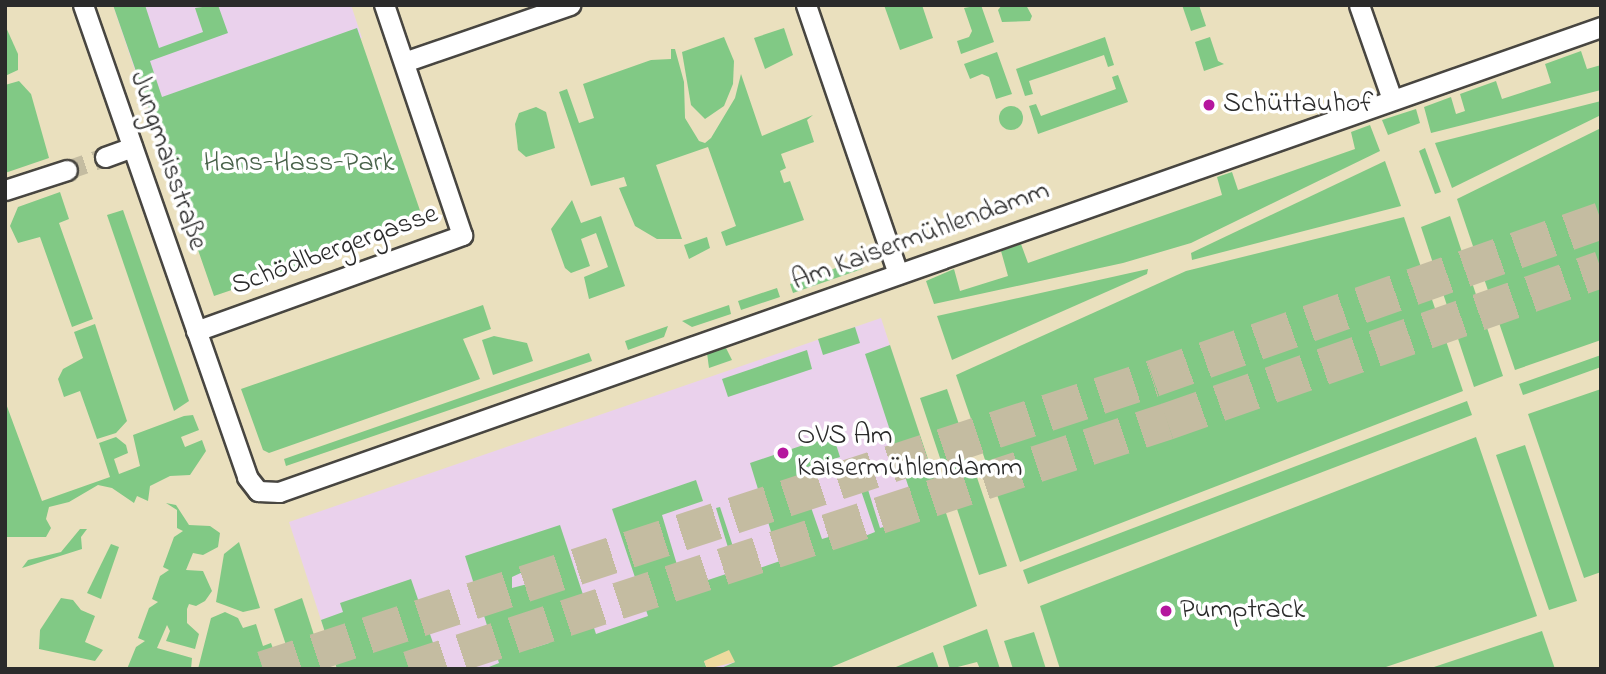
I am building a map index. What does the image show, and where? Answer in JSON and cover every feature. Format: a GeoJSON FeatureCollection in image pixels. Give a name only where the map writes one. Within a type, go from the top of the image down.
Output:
{"type":"FeatureCollection","features":[{"type":"Feature","properties":{"kind":"street","name":"Jungmaisstraße"},"geometry":{"type":"LineString","coordinates":[[83,5],[196,331],[256,488]]}},
{"type":"Feature","properties":{"kind":"street","name":"Schödlbergergasse"},"geometry":{"type":"LineString","coordinates":[[196,331],[462,235],[384,5]]}},
{"type":"Feature","properties":{"kind":"street"},"geometry":{"type":"LineString","coordinates":[[404,62],[570,5]]}},
{"type":"Feature","properties":{"kind":"street"},"geometry":{"type":"LineString","coordinates":[[806,5],[898,274]]}},
{"type":"Feature","properties":{"kind":"street"},"geometry":{"type":"LineString","coordinates":[[1359,5],[1392,99]]}},
{"type":"Feature","properties":{"kind":"street","name":"Am Kaisermühlendamm"},"geometry":{"type":"LineString","coordinates":[[256,488],[279,492],[1601,27]]}},
{"type":"Feature","properties":{"kind":"street"},"geometry":{"type":"LineString","coordinates":[[105,157],[132,147]]}},
{"type":"Feature","properties":{"kind":"street"},"geometry":{"type":"LineString","coordinates":[[5,190],[67,170]]}},
{"type":"Feature","properties":{"kind":"shaded area"},"geometry":{"type":"Polygon","coordinates":[[[113,5],[351,5],[362,38],[149,112],[113,5]]]}},
{"type":"Feature","properties":{"kind":"shaded area"},"geometry":{"type":"Polygon","coordinates":[[[881,318],[967,581],[760,669],[337,669],[289,522],[881,318]]]}},
{"type":"Feature","properties":{"kind":"green space","name":"Hans-Hass-Park"},"geometry":{"type":"Polygon","coordinates":[[[113,5],[145,5],[159,48],[203,32],[195,8],[218,5],[228,33],[150,61],[162,97],[357,28],[425,225],[214,296],[113,5]]]}},
{"type":"Feature","properties":{"kind":"green space"},"geometry":{"type":"Polygon","coordinates":[[[884,5],[922,5],[933,38],[900,50],[884,5]]]}},
{"type":"Feature","properties":{"kind":"green space"},"geometry":{"type":"Polygon","coordinates":[[[981,5],[994,42],[961,54],[957,41],[969,37],[972,31],[964,8],[981,5]]]}},
{"type":"Feature","properties":{"kind":"green space"},"geometry":{"type":"Polygon","coordinates":[[[1002,5],[1026,5],[1032,16],[1030,21],[1002,22],[998,10],[1002,5]]]}},
{"type":"Feature","properties":{"kind":"green space"},"geometry":{"type":"Polygon","coordinates":[[[1182,5],[1199,5],[1206,26],[1191,31],[1182,5]]]}},
{"type":"Feature","properties":{"kind":"green space"},"geometry":{"type":"Polygon","coordinates":[[[5,25],[18,54],[18,70],[5,76],[5,25]]]}},
{"type":"Feature","properties":{"kind":"green space"},"geometry":{"type":"Polygon","coordinates":[[[784,28],[793,55],[765,69],[754,38],[784,28]]]}},
{"type":"Feature","properties":{"kind":"green space"},"geometry":{"type":"Polygon","coordinates":[[[724,37],[734,61],[733,84],[724,106],[705,119],[691,105],[682,52],[724,37]]]}},
{"type":"Feature","properties":{"kind":"green space"},"geometry":{"type":"Polygon","coordinates":[[[1105,37],[1114,65],[1108,67],[1104,55],[1029,81],[1033,94],[1025,96],[1016,69],[1105,37]]]}},
{"type":"Feature","properties":{"kind":"green space"},"geometry":{"type":"Polygon","coordinates":[[[1210,37],[1218,61],[1224,64],[1204,71],[1195,42],[1210,37]]]}},
{"type":"Feature","properties":{"kind":"green space"},"geometry":{"type":"Polygon","coordinates":[[[671,49],[675,49],[684,82],[685,118],[699,141],[705,143],[711,138],[735,98],[741,74],[762,136],[813,115],[807,120],[814,142],[781,154],[786,168],[780,171],[784,183],[790,181],[804,220],[726,246],[721,232],[736,226],[708,147],[656,165],[682,239],[657,239],[635,226],[619,188],[627,186],[624,177],[591,186],[559,92],[567,89],[579,123],[594,118],[583,84],[651,60],[671,59],[671,49]]]}},
{"type":"Feature","properties":{"kind":"green space"},"geometry":{"type":"Polygon","coordinates":[[[1581,51],[1587,69],[1601,65],[1601,90],[1431,133],[1424,107],[1451,97],[1456,114],[1465,111],[1460,94],[1496,81],[1502,99],[1551,83],[1545,64],[1581,51]]]}},
{"type":"Feature","properties":{"kind":"green space"},"geometry":{"type":"Polygon","coordinates":[[[997,52],[1012,94],[996,99],[989,77],[982,74],[970,79],[964,64],[997,52]]]}},
{"type":"Feature","properties":{"kind":"green space"},"geometry":{"type":"Polygon","coordinates":[[[1118,75],[1128,102],[1038,134],[1029,106],[1036,104],[1041,116],[1116,89],[1112,77],[1118,75]]]}},
{"type":"Feature","properties":{"kind":"green space"},"geometry":{"type":"Polygon","coordinates":[[[19,81],[31,94],[49,158],[5,173],[5,85],[19,81]]]}},
{"type":"Feature","properties":{"kind":"green space"},"geometry":{"type":"Polygon","coordinates":[[[1601,101],[1601,115],[1452,188],[1435,143],[1601,101]]]}},
{"type":"Feature","properties":{"kind":"green space"},"geometry":{"type":"Polygon","coordinates":[[[1011,106],[1019,110],[1023,118],[1019,126],[1011,130],[1003,126],[999,118],[1003,110],[1011,106]]]}},
{"type":"Feature","properties":{"kind":"green space"},"geometry":{"type":"Polygon","coordinates":[[[536,107],[546,112],[555,148],[526,157],[518,150],[515,124],[519,113],[536,107]]]}},
{"type":"Feature","properties":{"kind":"green space"},"geometry":{"type":"Polygon","coordinates":[[[1416,109],[1420,123],[1388,135],[1382,120],[1416,109]]]}},
{"type":"Feature","properties":{"kind":"green space"},"geometry":{"type":"Polygon","coordinates":[[[1370,125],[1380,151],[1191,243],[1123,263],[934,304],[926,281],[954,269],[960,291],[1008,276],[1001,251],[1021,244],[1028,263],[1222,195],[1217,177],[1232,172],[1238,190],[1355,149],[1351,132],[1370,125]]]}},
{"type":"Feature","properties":{"kind":"green space"},"geometry":{"type":"Polygon","coordinates":[[[1601,128],[1601,340],[1515,370],[1457,199],[1601,128]]]}},
{"type":"Feature","properties":{"kind":"green space"},"geometry":{"type":"Polygon","coordinates":[[[1425,148],[1441,192],[1435,194],[1419,151],[1425,148]]]}},
{"type":"Feature","properties":{"kind":"green space"},"geometry":{"type":"Polygon","coordinates":[[[1385,161],[1401,206],[1192,260],[1191,253],[1385,161]]]}},
{"type":"Feature","properties":{"kind":"green space"},"geometry":{"type":"Polygon","coordinates":[[[60,192],[69,219],[59,223],[93,319],[72,327],[40,237],[18,243],[10,226],[18,207],[60,192]]]}},
{"type":"Feature","properties":{"kind":"green space"},"geometry":{"type":"Polygon","coordinates":[[[572,200],[581,223],[601,216],[625,286],[589,299],[584,277],[608,267],[596,233],[581,239],[590,266],[571,273],[565,268],[551,229],[572,200]]]}},
{"type":"Feature","properties":{"kind":"green space"},"geometry":{"type":"Polygon","coordinates":[[[123,210],[189,401],[174,411],[107,215],[123,210]]]}},
{"type":"Feature","properties":{"kind":"green space"},"geometry":{"type":"Polygon","coordinates":[[[1450,216],[1503,376],[1474,387],[1421,227],[1450,216]]]}},
{"type":"Feature","properties":{"kind":"green space"},"geometry":{"type":"Polygon","coordinates":[[[1404,217],[1463,391],[1020,562],[956,375],[1186,271],[1404,217]]]}},
{"type":"Feature","properties":{"kind":"green space"},"geometry":{"type":"Polygon","coordinates":[[[707,237],[710,248],[689,259],[684,245],[707,237]]]}},
{"type":"Feature","properties":{"kind":"green space"},"geometry":{"type":"Polygon","coordinates":[[[859,260],[862,269],[793,293],[790,284],[859,260]]]}},
{"type":"Feature","properties":{"kind":"green space"},"geometry":{"type":"Polygon","coordinates":[[[1148,269],[1147,274],[952,360],[937,316],[1148,269]]]}},
{"type":"Feature","properties":{"kind":"green space"},"geometry":{"type":"Polygon","coordinates":[[[777,288],[780,297],[741,310],[738,301],[777,288]]]}},
{"type":"Feature","properties":{"kind":"green space"},"geometry":{"type":"Polygon","coordinates":[[[483,305],[491,329],[463,339],[480,379],[269,453],[263,450],[241,389],[483,305]]]}},
{"type":"Feature","properties":{"kind":"green space"},"geometry":{"type":"Polygon","coordinates":[[[729,305],[731,314],[692,327],[682,321],[729,305]]]}},
{"type":"Feature","properties":{"kind":"green space"},"geometry":{"type":"Polygon","coordinates":[[[95,324],[127,421],[116,433],[97,439],[80,391],[64,397],[58,379],[63,369],[83,358],[74,332],[95,324]]]}},
{"type":"Feature","properties":{"kind":"green space"},"geometry":{"type":"Polygon","coordinates":[[[668,326],[664,337],[628,350],[625,341],[668,326]]]}},
{"type":"Feature","properties":{"kind":"green space"},"geometry":{"type":"Polygon","coordinates":[[[855,327],[860,343],[823,355],[818,339],[855,327]]]}},
{"type":"Feature","properties":{"kind":"green space"},"geometry":{"type":"Polygon","coordinates":[[[494,336],[527,343],[533,361],[493,375],[482,340],[494,336]]]}},
{"type":"Feature","properties":{"kind":"green space"},"geometry":{"type":"Polygon","coordinates":[[[890,345],[977,606],[827,669],[719,669],[735,662],[704,661],[707,669],[484,669],[499,663],[465,556],[560,525],[596,634],[648,616],[612,509],[696,480],[703,501],[662,515],[684,588],[726,574],[728,580],[737,577],[716,508],[720,507],[742,574],[780,561],[750,463],[833,435],[840,457],[798,470],[822,539],[862,527],[865,536],[875,532],[852,464],[859,461],[880,528],[918,516],[865,354],[890,345]],[[525,571],[512,577],[512,588],[539,581],[537,574],[525,571]],[[539,614],[520,620],[530,649],[549,643],[539,614]]]}},
{"type":"Feature","properties":{"kind":"green space"},"geometry":{"type":"Polygon","coordinates":[[[726,348],[732,360],[709,368],[707,353],[726,348]]]}},
{"type":"Feature","properties":{"kind":"green space"},"geometry":{"type":"Polygon","coordinates":[[[807,350],[812,369],[728,397],[722,379],[807,350]]]}},
{"type":"Feature","properties":{"kind":"green space"},"geometry":{"type":"Polygon","coordinates":[[[589,353],[592,361],[286,466],[284,459],[589,353]]]}},
{"type":"Feature","properties":{"kind":"green space"},"geometry":{"type":"Polygon","coordinates":[[[1601,355],[1601,367],[1523,395],[1519,384],[1601,355]]]}},
{"type":"Feature","properties":{"kind":"green space"},"geometry":{"type":"Polygon","coordinates":[[[947,389],[1007,566],[979,575],[920,398],[947,389]]]}},
{"type":"Feature","properties":{"kind":"green space"},"geometry":{"type":"Polygon","coordinates":[[[1601,389],[1601,572],[1584,578],[1528,414],[1601,389]]]}},
{"type":"Feature","properties":{"kind":"green space"},"geometry":{"type":"Polygon","coordinates":[[[5,401],[42,501],[110,477],[99,443],[116,437],[126,445],[128,453],[114,459],[119,474],[140,466],[133,435],[184,416],[193,415],[199,430],[181,437],[185,447],[202,440],[206,451],[190,475],[170,476],[150,486],[148,501],[137,496],[134,503],[112,488],[98,485],[69,502],[49,507],[46,519],[51,528],[46,537],[5,537],[5,401]]]}},
{"type":"Feature","properties":{"kind":"green space"},"geometry":{"type":"Polygon","coordinates":[[[1467,401],[1472,415],[1028,584],[1023,570],[1467,401]]]}},
{"type":"Feature","properties":{"kind":"green space"},"geometry":{"type":"Polygon","coordinates":[[[1476,437],[1537,616],[1380,669],[1060,669],[1040,606],[1476,437]]]}},
{"type":"Feature","properties":{"kind":"green space"},"geometry":{"type":"Polygon","coordinates":[[[1525,445],[1577,601],[1549,610],[1496,455],[1525,445]]]}},
{"type":"Feature","properties":{"kind":"green space"},"geometry":{"type":"Polygon","coordinates":[[[166,503],[176,505],[189,525],[210,526],[220,533],[218,547],[203,555],[193,553],[186,570],[203,571],[212,591],[205,601],[196,606],[189,604],[187,609],[187,623],[199,634],[195,649],[166,641],[170,631],[167,625],[157,648],[192,658],[191,669],[127,669],[136,647],[145,641],[138,638],[149,608],[158,602],[152,599],[160,576],[169,570],[163,567],[174,537],[183,531],[177,528],[177,510],[166,503]]]}},
{"type":"Feature","properties":{"kind":"green space"},"geometry":{"type":"Polygon","coordinates":[[[80,529],[87,529],[81,537],[82,549],[22,568],[28,560],[61,552],[80,529]]]}},
{"type":"Feature","properties":{"kind":"green space"},"geometry":{"type":"Polygon","coordinates":[[[239,542],[260,608],[243,612],[216,602],[224,554],[239,542]]]}},
{"type":"Feature","properties":{"kind":"green space"},"geometry":{"type":"Polygon","coordinates":[[[111,544],[119,547],[101,599],[87,593],[111,544]]]}},
{"type":"Feature","properties":{"kind":"green space"},"geometry":{"type":"Polygon","coordinates":[[[411,579],[442,669],[337,669],[321,620],[343,612],[340,603],[411,579]]]}},
{"type":"Feature","properties":{"kind":"green space"},"geometry":{"type":"Polygon","coordinates":[[[61,598],[73,600],[81,610],[95,616],[85,642],[103,650],[95,661],[39,649],[40,630],[61,598]]]}},
{"type":"Feature","properties":{"kind":"green space"},"geometry":{"type":"Polygon","coordinates":[[[302,598],[325,669],[294,669],[274,609],[302,598]]]}},
{"type":"Feature","properties":{"kind":"green space"},"geometry":{"type":"Polygon","coordinates":[[[225,612],[238,618],[243,628],[256,624],[263,646],[271,643],[280,669],[198,669],[211,618],[225,612]]]}},
{"type":"Feature","properties":{"kind":"green space"},"geometry":{"type":"Polygon","coordinates":[[[987,629],[1000,669],[980,669],[977,662],[950,669],[943,646],[987,629]]]}},
{"type":"Feature","properties":{"kind":"green space"},"geometry":{"type":"Polygon","coordinates":[[[1542,631],[1555,669],[1428,669],[1542,631]]]}},
{"type":"Feature","properties":{"kind":"green space"},"geometry":{"type":"Polygon","coordinates":[[[1034,632],[1046,669],[1013,669],[1004,641],[1034,632]]]}},
{"type":"Feature","properties":{"kind":"green space"},"geometry":{"type":"Polygon","coordinates":[[[933,652],[939,669],[891,669],[933,652]]]}},
{"type":"Feature","properties":{"kind":"sand"},"geometry":{"type":"Polygon","coordinates":[[[729,650],[735,662],[707,669],[704,661],[729,650]]]}},
{"type":"Feature","properties":{"kind":"tunnel"},"geometry":{"type":"LineString","coordinates":[[67,170],[105,157]]}},
{"type":"Feature","properties":{"kind":"tunnel"},"geometry":{"type":"LineString","coordinates":[[263,669],[1153,378],[1601,220]]}},
{"type":"Feature","properties":{"kind":"tunnel"},"geometry":{"type":"LineString","coordinates":[[409,669],[1167,421],[1601,269]]}},
{"type":"Feature","properties":{"kind":"place","name":"Schüttauhof"},"geometry":{"type":"Point","coordinates":[1209,105]}},
{"type":"Feature","properties":{"kind":"place","name":"OVS Am Kaisermühlendamm"},"geometry":{"type":"Point","coordinates":[783,453]}},
{"type":"Feature","properties":{"kind":"place","name":"Pumptrack"},"geometry":{"type":"Point","coordinates":[1166,611]}}]}
